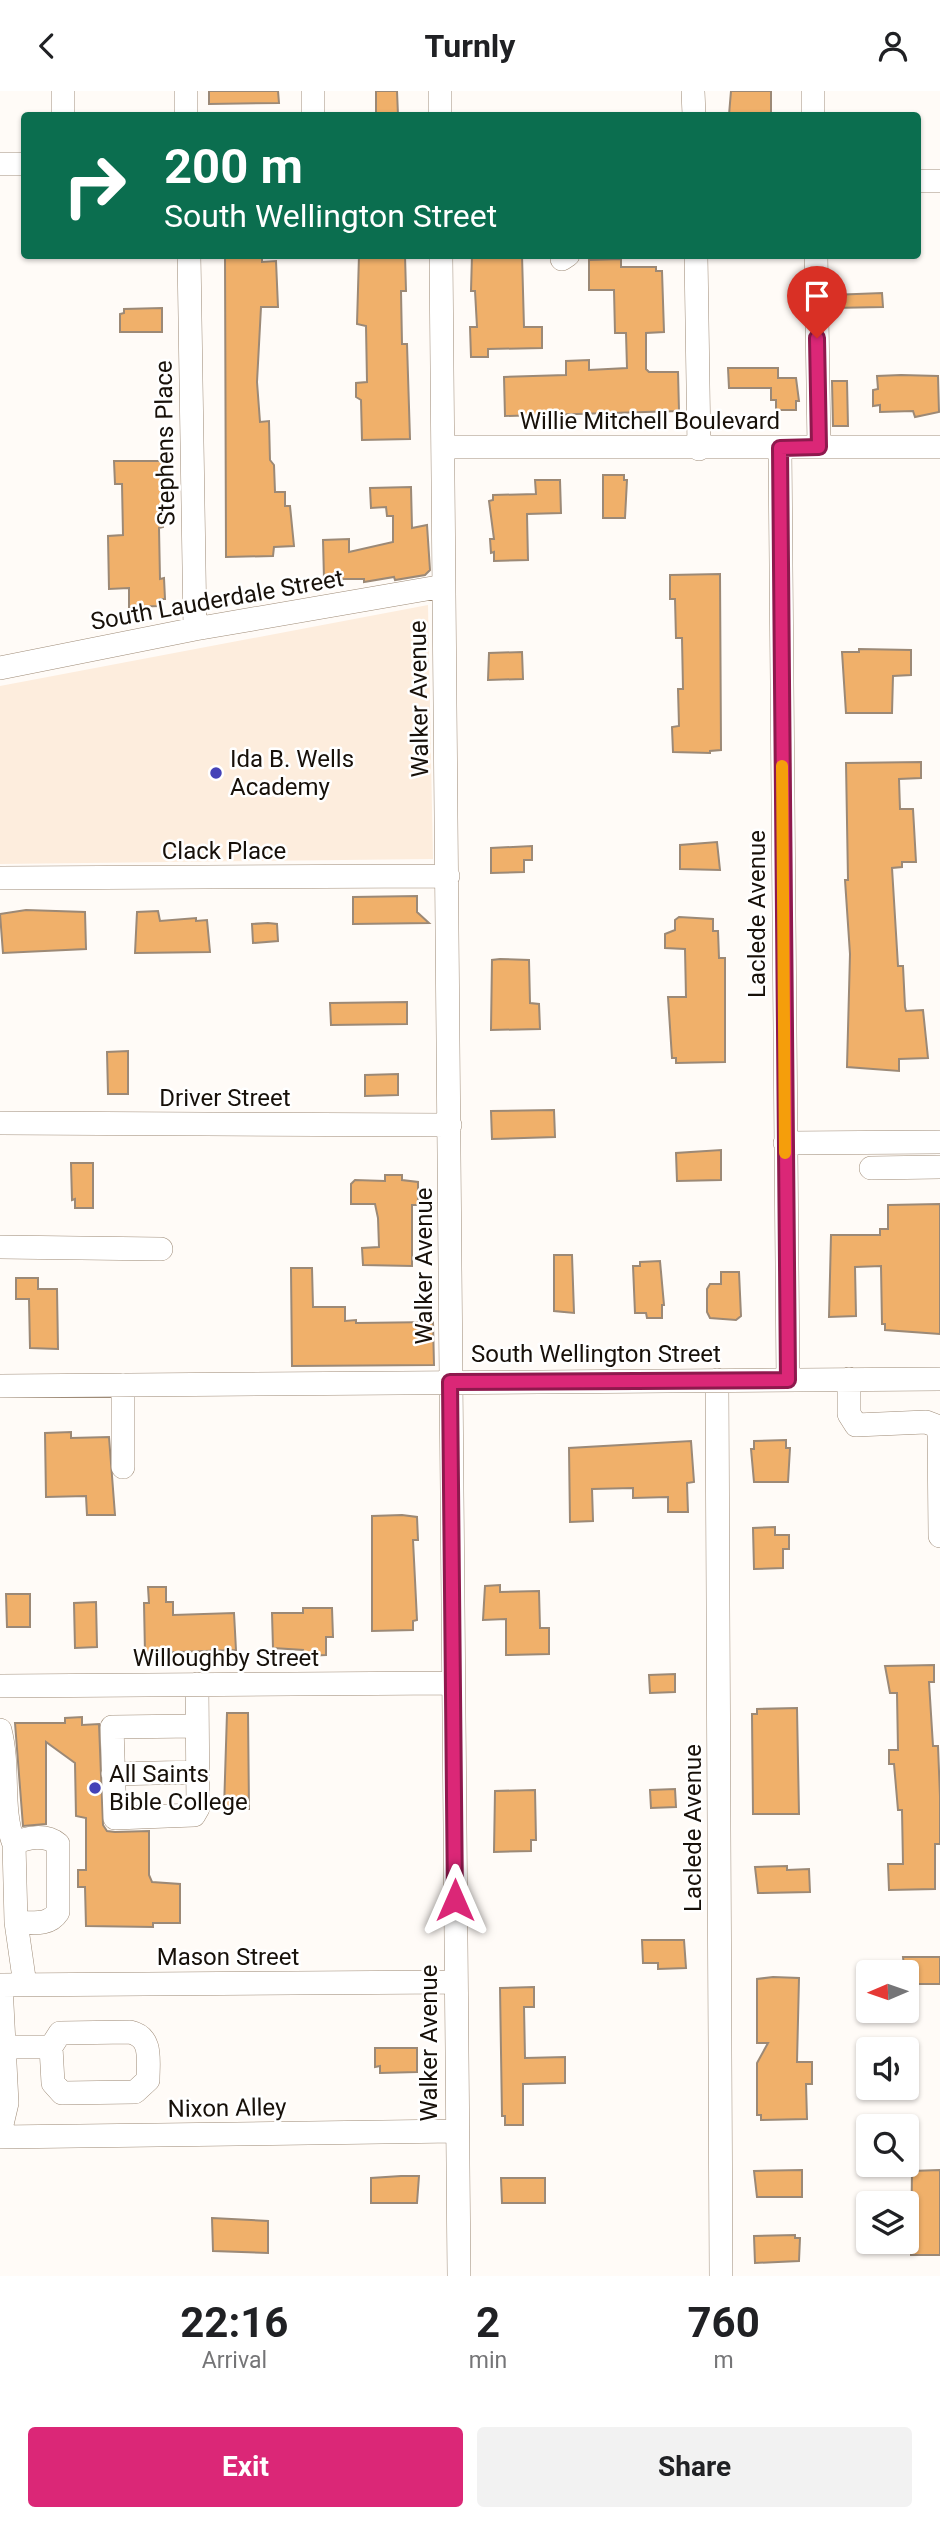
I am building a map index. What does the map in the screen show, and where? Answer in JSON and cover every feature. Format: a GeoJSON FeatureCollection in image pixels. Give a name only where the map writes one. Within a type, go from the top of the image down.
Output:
{"type":"FeatureCollection","features":[{"type":"Feature","properties":{"kind":"street"},"geometry":{"type":"LineString","coordinates":[[63,91],[64,112]]}},
{"type":"Feature","properties":{"kind":"street"},"geometry":{"type":"LineString","coordinates":[[186,91],[186,112]]}},
{"type":"Feature","properties":{"kind":"street"},"geometry":{"type":"LineString","coordinates":[[313,91],[313,112]]}},
{"type":"Feature","properties":{"kind":"street"},"geometry":{"type":"LineString","coordinates":[[440,91],[440,112]]}},
{"type":"Feature","properties":{"kind":"street"},"geometry":{"type":"LineString","coordinates":[[693,91],[694,112]]}},
{"type":"Feature","properties":{"kind":"street"},"geometry":{"type":"LineString","coordinates":[[813,91],[813,112]]}},
{"type":"Feature","properties":{"kind":"street"},"geometry":{"type":"LineString","coordinates":[[0,164],[21,164]]}},
{"type":"Feature","properties":{"kind":"street"},"geometry":{"type":"LineString","coordinates":[[921,181],[940,181]]}},
{"type":"Feature","properties":{"kind":"street","name":"Stephens Place"},"geometry":{"type":"LineString","coordinates":[[189,259],[195,629]]}},
{"type":"Feature","properties":{"kind":"street","name":"Walker Avenue"},"geometry":{"type":"LineString","coordinates":[[441,259],[459,2276]]}},
{"type":"Feature","properties":{"kind":"street"},"geometry":{"type":"LineString","coordinates":[[696,259],[699,449]]}},
{"type":"Feature","properties":{"kind":"street"},"geometry":{"type":"LineString","coordinates":[[816,259],[819,447]]}},
{"type":"Feature","properties":{"kind":"street","name":"Willie Mitchell Boulevard"},"geometry":{"type":"LineString","coordinates":[[443,447],[940,447]]}},
{"type":"Feature","properties":{"kind":"street","name":"Laclede Avenue"},"geometry":{"type":"LineString","coordinates":[[780,448],[788,1380]]}},
{"type":"Feature","properties":{"kind":"street","name":"South Lauderdale Street"},"geometry":{"type":"LineString","coordinates":[[0,668],[195,629],[444,586]]}},
{"type":"Feature","properties":{"kind":"street","name":"Clack Place"},"geometry":{"type":"LineString","coordinates":[[0,878],[448,876]]}},
{"type":"Feature","properties":{"kind":"street","name":"Driver Street"},"geometry":{"type":"LineString","coordinates":[[0,1123],[450,1125]]}},
{"type":"Feature","properties":{"kind":"street"},"geometry":{"type":"LineString","coordinates":[[785,1143],[940,1142]]}},
{"type":"Feature","properties":{"kind":"street"},"geometry":{"type":"LineString","coordinates":[[871,1168],[940,1167]]}},
{"type":"Feature","properties":{"kind":"street"},"geometry":{"type":"LineString","coordinates":[[0,1247],[161,1249]]}},
{"type":"Feature","properties":{"kind":"street"},"geometry":{"type":"LineString","coordinates":[[849,1379],[849,1414],[856,1425],[926,1422],[939,1427],[940,1536]]}},
{"type":"Feature","properties":{"kind":"street","name":"South Wellington Street"},"geometry":{"type":"LineString","coordinates":[[0,1386],[940,1379]]}},
{"type":"Feature","properties":{"kind":"street","name":"Laclede Avenue"},"geometry":{"type":"LineString","coordinates":[[717,1380],[722,2276]]}},
{"type":"Feature","properties":{"kind":"street"},"geometry":{"type":"LineString","coordinates":[[123,1385],[123,1467]]}},
{"type":"Feature","properties":{"kind":"street","name":"Willoughby Street"},"geometry":{"type":"LineString","coordinates":[[0,1686],[453,1683]]}},
{"type":"Feature","properties":{"kind":"street"},"geometry":{"type":"LineString","coordinates":[[197,1685],[198,1808],[194,1815],[187,1818],[115,1818],[112,1727],[197,1726]]}},
{"type":"Feature","properties":{"kind":"street"},"geometry":{"type":"LineString","coordinates":[[0,1730],[1,1815],[5,1830],[14,1844],[16,1922],[25,1985]]}},
{"type":"Feature","properties":{"kind":"street"},"geometry":{"type":"LineString","coordinates":[[113,1774],[198,1772]]}},
{"type":"Feature","properties":{"kind":"street"},"geometry":{"type":"LineString","coordinates":[[14,1844],[24,1838],[52,1839],[58,1844],[58,1912],[54,1918],[42,1923],[16,1922]]}},
{"type":"Feature","properties":{"kind":"street","name":"Mason Street"},"geometry":{"type":"LineString","coordinates":[[0,1985],[455,1982]]}},
{"type":"Feature","properties":{"kind":"street"},"geometry":{"type":"LineString","coordinates":[[0,1985],[7,2103],[0,2135]]}},
{"type":"Feature","properties":{"kind":"street"},"geometry":{"type":"LineString","coordinates":[[60,2033],[140,2034],[147,2043],[148,2080],[135,2092],[62,2093],[53,2083],[51,2047],[60,2033]]}},
{"type":"Feature","properties":{"kind":"street"},"geometry":{"type":"LineString","coordinates":[[4,2047],[51,2047]]}},
{"type":"Feature","properties":{"kind":"street","name":"Nixon Alley"},"geometry":{"type":"LineString","coordinates":[[0,2135],[456,2131]]}},
{"type":"Feature","properties":{"kind":"shaded area","name":"Ida B. Wells Academy"},"geometry":{"type":"Polygon","coordinates":[[[428,605],[433,859],[0,864],[0,686],[428,605]]]}},
{"type":"Feature","properties":{"kind":"building"},"geometry":{"type":"Polygon","coordinates":[[[209,91],[278,91],[279,103],[209,104],[209,91]]]}},
{"type":"Feature","properties":{"kind":"building"},"geometry":{"type":"Polygon","coordinates":[[[376,91],[397,91],[398,112],[376,112],[376,91]]]}},
{"type":"Feature","properties":{"kind":"building"},"geometry":{"type":"Polygon","coordinates":[[[731,91],[771,91],[771,112],[729,112],[731,91]]]}},
{"type":"Feature","properties":{"kind":"building"},"geometry":{"type":"Polygon","coordinates":[[[225,259],[276,261],[278,307],[261,307],[257,382],[260,422],[269,421],[270,460],[274,465],[275,492],[285,492],[285,506],[290,506],[294,546],[274,547],[273,556],[226,557],[225,259]]]}},
{"type":"Feature","properties":{"kind":"building"},"geometry":{"type":"Polygon","coordinates":[[[359,259],[405,259],[406,291],[401,291],[402,344],[407,344],[410,439],[362,440],[361,400],[356,397],[356,383],[367,382],[366,326],[357,324],[359,259]]]}},
{"type":"Feature","properties":{"kind":"building"},"geometry":{"type":"Polygon","coordinates":[[[472,259],[522,259],[524,327],[542,327],[542,348],[488,349],[488,357],[471,357],[470,327],[477,327],[475,291],[471,291],[472,259]]]}},
{"type":"Feature","properties":{"kind":"building"},"geometry":{"type":"Polygon","coordinates":[[[621,259],[621,267],[656,267],[656,271],[662,271],[664,332],[646,333],[646,369],[649,372],[678,372],[679,411],[505,416],[504,377],[566,375],[566,361],[589,360],[589,370],[627,368],[626,333],[615,333],[614,290],[589,290],[589,260],[621,259]]]}},
{"type":"Feature","properties":{"kind":"building"},"geometry":{"type":"Polygon","coordinates":[[[882,293],[883,307],[832,308],[831,295],[882,293]]]}},
{"type":"Feature","properties":{"kind":"building"},"geometry":{"type":"Polygon","coordinates":[[[162,308],[162,332],[120,332],[120,314],[124,313],[124,309],[162,308]]]}},
{"type":"Feature","properties":{"kind":"building"},"geometry":{"type":"Polygon","coordinates":[[[728,368],[778,368],[778,378],[796,378],[799,401],[796,401],[796,410],[776,410],[776,400],[771,400],[771,388],[729,388],[728,368]]]}},
{"type":"Feature","properties":{"kind":"building"},"geometry":{"type":"Polygon","coordinates":[[[877,376],[938,376],[939,412],[915,417],[913,411],[880,412],[880,405],[873,406],[873,390],[878,389],[877,376]]]}},
{"type":"Feature","properties":{"kind":"building"},"geometry":{"type":"Polygon","coordinates":[[[832,381],[847,381],[848,426],[833,426],[832,381]]]}},
{"type":"Feature","properties":{"kind":"building"},"geometry":{"type":"Polygon","coordinates":[[[114,461],[163,461],[163,527],[159,528],[160,579],[164,578],[165,599],[160,599],[160,606],[129,607],[129,588],[109,589],[108,536],[123,535],[122,484],[115,484],[114,461]]]}},
{"type":"Feature","properties":{"kind":"building"},"geometry":{"type":"Polygon","coordinates":[[[603,475],[624,475],[624,480],[627,480],[625,518],[603,518],[603,475]]]}},
{"type":"Feature","properties":{"kind":"building"},"geometry":{"type":"Polygon","coordinates":[[[535,480],[560,480],[561,513],[527,514],[528,560],[494,561],[494,552],[491,553],[490,539],[494,539],[489,501],[493,500],[493,495],[536,494],[535,480]]]}},
{"type":"Feature","properties":{"kind":"building"},"geometry":{"type":"Polygon","coordinates":[[[411,487],[412,528],[427,525],[430,570],[425,575],[395,580],[394,577],[364,582],[364,579],[324,579],[323,540],[349,539],[349,552],[393,542],[393,516],[387,516],[386,507],[371,508],[370,488],[411,487]]]}},
{"type":"Feature","properties":{"kind":"building"},"geometry":{"type":"Polygon","coordinates":[[[720,574],[721,750],[710,753],[673,752],[672,727],[679,726],[678,689],[683,689],[682,638],[676,638],[675,599],[670,599],[670,575],[720,574]]]}},
{"type":"Feature","properties":{"kind":"building"},"geometry":{"type":"Polygon","coordinates":[[[859,649],[911,650],[911,675],[893,676],[892,713],[846,713],[842,652],[859,652],[859,649]]]}},
{"type":"Feature","properties":{"kind":"building"},"geometry":{"type":"Polygon","coordinates":[[[522,652],[523,679],[488,680],[489,653],[522,652]]]}},
{"type":"Feature","properties":{"kind":"building"},"geometry":{"type":"Polygon","coordinates":[[[921,762],[921,778],[899,779],[900,809],[913,809],[916,862],[902,862],[902,867],[892,868],[898,966],[903,966],[905,1007],[906,1011],[923,1010],[928,1058],[899,1059],[899,1071],[847,1067],[850,954],[845,880],[848,880],[846,763],[921,762]]]}},
{"type":"Feature","properties":{"kind":"building"},"geometry":{"type":"Polygon","coordinates":[[[717,842],[720,870],[680,869],[680,845],[717,842]]]}},
{"type":"Feature","properties":{"kind":"building"},"geometry":{"type":"Polygon","coordinates":[[[532,846],[532,860],[524,860],[524,872],[491,873],[491,848],[532,846]]]}},
{"type":"Feature","properties":{"kind":"building"},"geometry":{"type":"Polygon","coordinates":[[[417,896],[417,912],[429,923],[353,924],[353,897],[417,896]]]}},
{"type":"Feature","properties":{"kind":"building"},"geometry":{"type":"Polygon","coordinates":[[[26,910],[85,912],[86,949],[3,953],[0,914],[26,910]]]}},
{"type":"Feature","properties":{"kind":"building"},"geometry":{"type":"Polygon","coordinates":[[[158,911],[160,921],[196,918],[196,921],[207,920],[210,952],[135,953],[137,912],[158,911]]]}},
{"type":"Feature","properties":{"kind":"building"},"geometry":{"type":"Polygon","coordinates":[[[679,917],[713,919],[713,931],[718,931],[719,958],[725,958],[725,1062],[676,1063],[676,1058],[672,1058],[668,997],[686,997],[685,949],[665,948],[665,934],[675,930],[675,920],[679,917]]]}},
{"type":"Feature","properties":{"kind":"building"},"geometry":{"type":"Polygon","coordinates":[[[252,924],[277,924],[278,941],[253,943],[252,924]]]}},
{"type":"Feature","properties":{"kind":"building"},"geometry":{"type":"Polygon","coordinates":[[[492,960],[529,960],[530,1003],[539,1004],[540,1029],[491,1030],[492,960]]]}},
{"type":"Feature","properties":{"kind":"building"},"geometry":{"type":"Polygon","coordinates":[[[407,1002],[407,1024],[331,1025],[330,1003],[407,1002]]]}},
{"type":"Feature","properties":{"kind":"building"},"geometry":{"type":"Polygon","coordinates":[[[128,1051],[128,1094],[108,1094],[107,1052],[128,1051]]]}},
{"type":"Feature","properties":{"kind":"building"},"geometry":{"type":"Polygon","coordinates":[[[398,1074],[398,1095],[365,1096],[365,1075],[398,1074]]]}},
{"type":"Feature","properties":{"kind":"building"},"geometry":{"type":"Polygon","coordinates":[[[554,1110],[555,1137],[492,1139],[491,1111],[554,1110]]]}},
{"type":"Feature","properties":{"kind":"building"},"geometry":{"type":"Polygon","coordinates":[[[721,1150],[721,1180],[677,1181],[676,1153],[721,1150]]]}},
{"type":"Feature","properties":{"kind":"building"},"geometry":{"type":"Polygon","coordinates":[[[71,1163],[93,1163],[93,1208],[75,1208],[75,1199],[72,1200],[71,1163]]]}},
{"type":"Feature","properties":{"kind":"building"},"geometry":{"type":"Polygon","coordinates":[[[385,1175],[402,1175],[402,1180],[418,1182],[418,1205],[412,1205],[412,1266],[363,1265],[362,1248],[379,1247],[378,1218],[375,1204],[351,1204],[351,1184],[355,1180],[385,1181],[385,1175]]]}},
{"type":"Feature","properties":{"kind":"building"},"geometry":{"type":"Polygon","coordinates":[[[940,1204],[940,1334],[885,1330],[885,1324],[882,1324],[881,1266],[855,1267],[856,1316],[829,1317],[831,1235],[880,1235],[880,1229],[888,1229],[888,1205],[940,1204]]]}},
{"type":"Feature","properties":{"kind":"building"},"geometry":{"type":"Polygon","coordinates":[[[554,1255],[572,1255],[574,1313],[554,1311],[554,1255]]]}},
{"type":"Feature","properties":{"kind":"building"},"geometry":{"type":"Polygon","coordinates":[[[660,1261],[664,1305],[662,1318],[647,1318],[646,1313],[635,1313],[633,1266],[640,1266],[640,1262],[660,1261]]]}},
{"type":"Feature","properties":{"kind":"building"},"geometry":{"type":"Polygon","coordinates":[[[291,1268],[312,1268],[313,1307],[345,1307],[345,1321],[433,1322],[434,1365],[292,1366],[291,1268]]]}},
{"type":"Feature","properties":{"kind":"building"},"geometry":{"type":"Polygon","coordinates":[[[721,1272],[739,1272],[741,1316],[736,1320],[710,1318],[707,1312],[707,1289],[710,1284],[721,1284],[721,1272]]]}},
{"type":"Feature","properties":{"kind":"building"},"geometry":{"type":"Polygon","coordinates":[[[16,1278],[38,1278],[38,1289],[57,1289],[58,1349],[30,1348],[29,1299],[16,1299],[16,1278]]]}},
{"type":"Feature","properties":{"kind":"building"},"geometry":{"type":"Polygon","coordinates":[[[71,1432],[71,1438],[109,1437],[115,1515],[87,1515],[86,1496],[46,1497],[45,1433],[71,1432]]]}},
{"type":"Feature","properties":{"kind":"building"},"geometry":{"type":"Polygon","coordinates":[[[786,1440],[786,1448],[790,1448],[788,1482],[754,1482],[751,1449],[754,1449],[754,1441],[786,1440]]]}},
{"type":"Feature","properties":{"kind":"building"},"geometry":{"type":"Polygon","coordinates":[[[691,1441],[694,1482],[687,1483],[688,1512],[668,1512],[668,1497],[633,1498],[633,1488],[592,1489],[593,1521],[570,1522],[569,1448],[691,1441]]]}},
{"type":"Feature","properties":{"kind":"building"},"geometry":{"type":"Polygon","coordinates":[[[372,1516],[417,1517],[418,1540],[413,1540],[417,1620],[413,1621],[413,1630],[372,1631],[372,1516]]]}},
{"type":"Feature","properties":{"kind":"building"},"geometry":{"type":"Polygon","coordinates":[[[775,1527],[775,1535],[789,1535],[789,1549],[783,1549],[783,1568],[754,1569],[753,1528],[775,1527]]]}},
{"type":"Feature","properties":{"kind":"building"},"geometry":{"type":"Polygon","coordinates":[[[500,1585],[500,1592],[539,1591],[540,1628],[549,1628],[549,1654],[506,1655],[506,1619],[483,1620],[485,1586],[500,1585]]]}},
{"type":"Feature","properties":{"kind":"building"},"geometry":{"type":"Polygon","coordinates":[[[148,1587],[166,1587],[166,1602],[173,1602],[173,1615],[234,1613],[236,1650],[145,1653],[144,1603],[149,1603],[148,1587]]]}},
{"type":"Feature","properties":{"kind":"building"},"geometry":{"type":"Polygon","coordinates":[[[6,1594],[30,1594],[30,1627],[7,1627],[6,1594]]]}},
{"type":"Feature","properties":{"kind":"building"},"geometry":{"type":"Polygon","coordinates":[[[96,1602],[97,1647],[75,1648],[74,1603],[96,1602]]]}},
{"type":"Feature","properties":{"kind":"building"},"geometry":{"type":"Polygon","coordinates":[[[303,1608],[332,1608],[333,1637],[326,1637],[326,1655],[303,1656],[303,1650],[273,1648],[272,1613],[303,1613],[303,1608]]]}},
{"type":"Feature","properties":{"kind":"building"},"geometry":{"type":"Polygon","coordinates":[[[934,1665],[934,1682],[929,1682],[933,1746],[938,1746],[940,1796],[940,1844],[935,1844],[935,1889],[889,1890],[888,1864],[903,1864],[902,1810],[898,1810],[894,1764],[889,1764],[889,1750],[898,1750],[897,1693],[890,1693],[885,1666],[934,1665]]]}},
{"type":"Feature","properties":{"kind":"building"},"geometry":{"type":"Polygon","coordinates":[[[675,1674],[675,1692],[650,1693],[649,1675],[675,1674]]]}},
{"type":"Feature","properties":{"kind":"building"},"geometry":{"type":"Polygon","coordinates":[[[797,1708],[799,1814],[753,1814],[752,1714],[757,1714],[757,1709],[797,1708]]]}},
{"type":"Feature","properties":{"kind":"building"},"geometry":{"type":"Polygon","coordinates":[[[227,1713],[248,1713],[249,1809],[224,1809],[227,1713]]]}},
{"type":"Feature","properties":{"kind":"building"},"geometry":{"type":"Polygon","coordinates":[[[82,1717],[82,1725],[99,1724],[103,1825],[107,1831],[149,1831],[149,1875],[152,1882],[180,1884],[180,1923],[153,1923],[153,1927],[86,1926],[85,1887],[78,1887],[78,1870],[86,1870],[86,1818],[76,1816],[75,1763],[46,1742],[46,1824],[23,1826],[15,1723],[65,1723],[65,1718],[82,1717]]]}},
{"type":"Feature","properties":{"kind":"building"},"geometry":{"type":"Polygon","coordinates":[[[675,1789],[676,1807],[651,1808],[650,1790],[675,1789]]]}},
{"type":"Feature","properties":{"kind":"building"},"geometry":{"type":"Polygon","coordinates":[[[535,1790],[536,1840],[531,1840],[531,1851],[494,1852],[495,1791],[535,1790]]]}},
{"type":"Feature","properties":{"kind":"building"},"geometry":{"type":"Polygon","coordinates":[[[787,1866],[787,1870],[809,1869],[810,1892],[758,1893],[755,1867],[787,1866]]]}},
{"type":"Feature","properties":{"kind":"building"},"geometry":{"type":"Polygon","coordinates":[[[642,1940],[684,1940],[686,1968],[658,1969],[658,1963],[643,1963],[642,1940]]]}},
{"type":"Feature","properties":{"kind":"building"},"geometry":{"type":"Polygon","coordinates":[[[903,1957],[940,1957],[940,1984],[919,1984],[919,1960],[903,1960],[903,1957]]]}},
{"type":"Feature","properties":{"kind":"building"},"geometry":{"type":"Polygon","coordinates":[[[799,1978],[797,2062],[812,2062],[812,2084],[806,2084],[807,2119],[761,2120],[761,2115],[757,2115],[757,2063],[768,2043],[757,2043],[757,1979],[799,1978]]]}},
{"type":"Feature","properties":{"kind":"building"},"geometry":{"type":"Polygon","coordinates":[[[534,1987],[534,2007],[524,2007],[525,2058],[565,2057],[565,2083],[523,2084],[523,2125],[505,2125],[505,2116],[502,2116],[500,1988],[534,1987]]]}},
{"type":"Feature","properties":{"kind":"building"},"geometry":{"type":"Polygon","coordinates":[[[375,2048],[417,2048],[417,2072],[380,2073],[380,2066],[375,2067],[375,2048]]]}},
{"type":"Feature","properties":{"kind":"building"},"geometry":{"type":"Polygon","coordinates":[[[802,2170],[802,2197],[757,2197],[754,2171],[802,2170]]]}},
{"type":"Feature","properties":{"kind":"building"},"geometry":{"type":"Polygon","coordinates":[[[940,2170],[940,2255],[911,2255],[919,2254],[919,2191],[912,2191],[912,2177],[919,2177],[919,2171],[940,2170]]]}},
{"type":"Feature","properties":{"kind":"building"},"geometry":{"type":"Polygon","coordinates":[[[419,2176],[417,2203],[371,2203],[371,2178],[419,2176]]]}},
{"type":"Feature","properties":{"kind":"building"},"geometry":{"type":"Polygon","coordinates":[[[501,2178],[545,2178],[545,2203],[502,2203],[501,2178]]]}},
{"type":"Feature","properties":{"kind":"building"},"geometry":{"type":"Polygon","coordinates":[[[212,2218],[268,2221],[268,2253],[213,2251],[212,2218]]]}},
{"type":"Feature","properties":{"kind":"building"},"geometry":{"type":"Polygon","coordinates":[[[795,2235],[795,2238],[800,2238],[799,2261],[755,2263],[754,2236],[795,2235]]]}},
{"type":"Feature","properties":{"kind":"slow traffic"},"geometry":{"type":"LineString","coordinates":[[782,766],[785,1153]]}},
{"type":"Feature","properties":{"kind":"place","name":"Ida B. Wells Academy"},"geometry":{"type":"Point","coordinates":[216,773]}},
{"type":"Feature","properties":{"kind":"place","name":"All Saints Bible College"},"geometry":{"type":"Point","coordinates":[95,1788]}},
{"type":"Feature","properties":{"kind":"route"},"geometry":{"type":"LineString","coordinates":[[455,1900],[450,1382],[788,1380],[780,448],[819,447],[817,338]]}}]}
